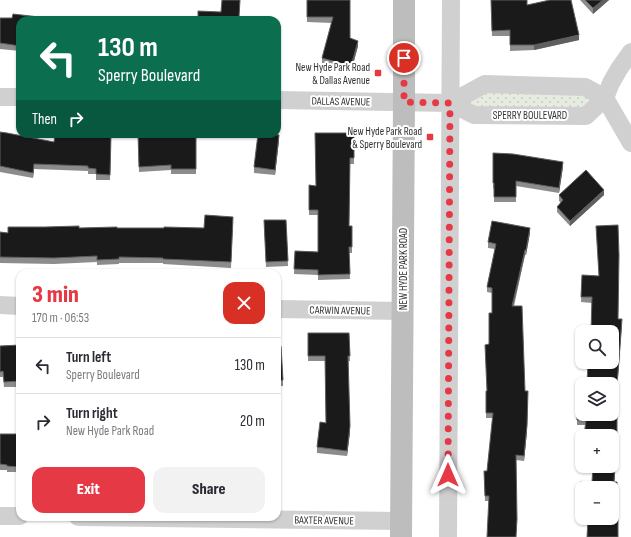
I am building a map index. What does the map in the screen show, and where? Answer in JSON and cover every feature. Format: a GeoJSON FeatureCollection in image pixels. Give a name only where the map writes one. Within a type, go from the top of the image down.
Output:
{"type":"FeatureCollection","features":[{"type":"Feature","properties":{"kind":"main road","name":"NEW HYDE PARK ROAD"},"geometry":{"type":"LineString","coordinates":[[401,529],[404,0]]}},
{"type":"Feature","properties":{"kind":"street"},"geometry":{"type":"LineString","coordinates":[[448,537],[451,0]]}},
{"type":"Feature","properties":{"kind":"street"},"geometry":{"type":"LineString","coordinates":[[605,98],[611,83],[631,52]]}},
{"type":"Feature","properties":{"kind":"street"},"geometry":{"type":"LineString","coordinates":[[450,103],[484,84],[585,87],[605,98],[631,143]]}},
{"type":"Feature","properties":{"kind":"street"},"geometry":{"type":"LineString","coordinates":[[0,97],[16,97]]}},
{"type":"Feature","properties":{"kind":"street","name":"SPERRY BOULEVARD"},"geometry":{"type":"LineString","coordinates":[[404,102],[450,103],[474,115],[586,116],[605,98]]}},
{"type":"Feature","properties":{"kind":"street","name":"DALLAS AVENUE"},"geometry":{"type":"LineString","coordinates":[[281,100],[404,102]]}},
{"type":"Feature","properties":{"kind":"street"},"geometry":{"type":"LineString","coordinates":[[0,306],[16,306]]}},
{"type":"Feature","properties":{"kind":"street","name":"CARWIN AVENUE"},"geometry":{"type":"LineString","coordinates":[[281,309],[403,311]]}},
{"type":"Feature","properties":{"kind":"street"},"geometry":{"type":"LineString","coordinates":[[0,516],[16,516]]}},
{"type":"Feature","properties":{"kind":"street","name":"BAXTER AVENUE"},"geometry":{"type":"LineString","coordinates":[[186,521],[401,529]]}},
{"type":"Feature","properties":{"kind":"shaded area"},"geometry":{"type":"Polygon","coordinates":[[[484,87],[583,89],[601,99],[585,113],[475,112],[456,102],[484,87]]]}},
{"type":"Feature","properties":{"kind":"building"},"geometry":{"type":"Polygon","coordinates":[[[222,0],[240,0],[239,16],[198,16],[198,11],[221,12],[222,0]]]}},
{"type":"Feature","properties":{"kind":"building"},"geometry":{"type":"Polygon","coordinates":[[[307,0],[350,0],[350,38],[358,41],[351,66],[322,58],[333,17],[307,17],[307,0]]]}},
{"type":"Feature","properties":{"kind":"building"},"geometry":{"type":"Polygon","coordinates":[[[491,0],[527,0],[527,5],[550,0],[571,0],[579,35],[534,45],[510,45],[510,30],[492,31],[491,0]]]}},
{"type":"Feature","properties":{"kind":"building"},"geometry":{"type":"Polygon","coordinates":[[[585,0],[603,0],[593,8],[585,0]]]}},
{"type":"Feature","properties":{"kind":"building"},"geometry":{"type":"Polygon","coordinates":[[[13,14],[30,16],[16,16],[16,45],[0,43],[0,18],[12,18],[13,14]]]}},
{"type":"Feature","properties":{"kind":"building"},"geometry":{"type":"Polygon","coordinates":[[[0,132],[16,135],[16,138],[32,138],[54,142],[54,138],[111,138],[110,175],[96,174],[96,169],[88,168],[88,166],[34,164],[33,173],[0,166],[0,132]]]}},
{"type":"Feature","properties":{"kind":"building"},"geometry":{"type":"Polygon","coordinates":[[[315,133],[354,133],[354,158],[350,158],[349,226],[352,226],[352,247],[349,247],[350,274],[318,275],[318,270],[294,269],[295,251],[318,252],[318,210],[309,210],[309,185],[316,186],[315,133]]]}},
{"type":"Feature","properties":{"kind":"building"},"geometry":{"type":"Polygon","coordinates":[[[138,138],[196,138],[196,169],[171,169],[171,165],[139,167],[138,138]]]}},
{"type":"Feature","properties":{"kind":"building"},"geometry":{"type":"Polygon","coordinates":[[[258,138],[279,138],[275,170],[254,167],[258,138]]]}},
{"type":"Feature","properties":{"kind":"building"},"geometry":{"type":"Polygon","coordinates":[[[493,153],[513,154],[563,162],[559,188],[516,181],[516,197],[494,197],[493,153]]]}},
{"type":"Feature","properties":{"kind":"building"},"geometry":{"type":"Polygon","coordinates":[[[586,170],[604,190],[570,221],[557,207],[563,200],[559,195],[586,170]]]}},
{"type":"Feature","properties":{"kind":"building"},"geometry":{"type":"Polygon","coordinates":[[[205,215],[233,217],[231,262],[119,257],[119,259],[97,260],[97,256],[54,258],[0,257],[0,232],[8,233],[8,227],[79,226],[79,228],[204,228],[205,215]]]}},
{"type":"Feature","properties":{"kind":"building"},"geometry":{"type":"Polygon","coordinates":[[[264,220],[286,220],[288,261],[266,262],[264,220]]]}},
{"type":"Feature","properties":{"kind":"building"},"geometry":{"type":"Polygon","coordinates":[[[492,221],[530,228],[512,306],[522,306],[525,391],[528,391],[524,456],[516,455],[516,537],[487,537],[489,496],[485,496],[484,471],[487,471],[493,413],[486,413],[487,391],[485,345],[489,344],[489,313],[492,313],[492,288],[487,287],[496,244],[488,242],[492,221]]]}},
{"type":"Feature","properties":{"kind":"building"},"geometry":{"type":"Polygon","coordinates":[[[618,225],[618,319],[622,319],[619,359],[619,325],[591,325],[592,297],[581,297],[582,275],[599,276],[596,226],[618,225]]]}},
{"type":"Feature","properties":{"kind":"building"},"geometry":{"type":"Polygon","coordinates":[[[308,333],[349,333],[350,356],[348,356],[350,426],[347,451],[317,447],[320,422],[326,423],[325,356],[308,356],[308,333]]]}},
{"type":"Feature","properties":{"kind":"building"},"geometry":{"type":"Polygon","coordinates":[[[16,345],[16,381],[4,382],[3,371],[0,372],[0,346],[16,345]]]}},
{"type":"Feature","properties":{"kind":"building"},"geometry":{"type":"Polygon","coordinates":[[[281,346],[283,380],[281,380],[281,346]]]}},
{"type":"Feature","properties":{"kind":"building"},"geometry":{"type":"Polygon","coordinates":[[[588,369],[618,369],[618,377],[587,377],[588,369]]]}},
{"type":"Feature","properties":{"kind":"building"},"geometry":{"type":"Polygon","coordinates":[[[586,421],[617,421],[617,429],[585,429],[586,421]]]}},
{"type":"Feature","properties":{"kind":"building"},"geometry":{"type":"Polygon","coordinates":[[[0,434],[16,434],[16,467],[0,464],[0,434]]]}},
{"type":"Feature","properties":{"kind":"building"},"geometry":{"type":"Polygon","coordinates":[[[593,473],[615,473],[614,481],[592,481],[593,473]]]}},
{"type":"Feature","properties":{"kind":"building"},"geometry":{"type":"Polygon","coordinates":[[[588,525],[618,525],[618,537],[587,537],[588,525]]]}},
{"type":"Feature","properties":{"kind":"place","name":"New Hyde Park Road & Dallas Avenue"},"geometry":{"type":"Point","coordinates":[378,73]}},
{"type":"Feature","properties":{"kind":"place","name":"New Hyde Park Road & Sperry Boulevard"},"geometry":{"type":"Point","coordinates":[430,137]}},
{"type":"Feature","properties":{"kind":"route"},"geometry":{"type":"LineString","coordinates":[[404,58],[404,102],[450,103],[448,475]]}}]}
